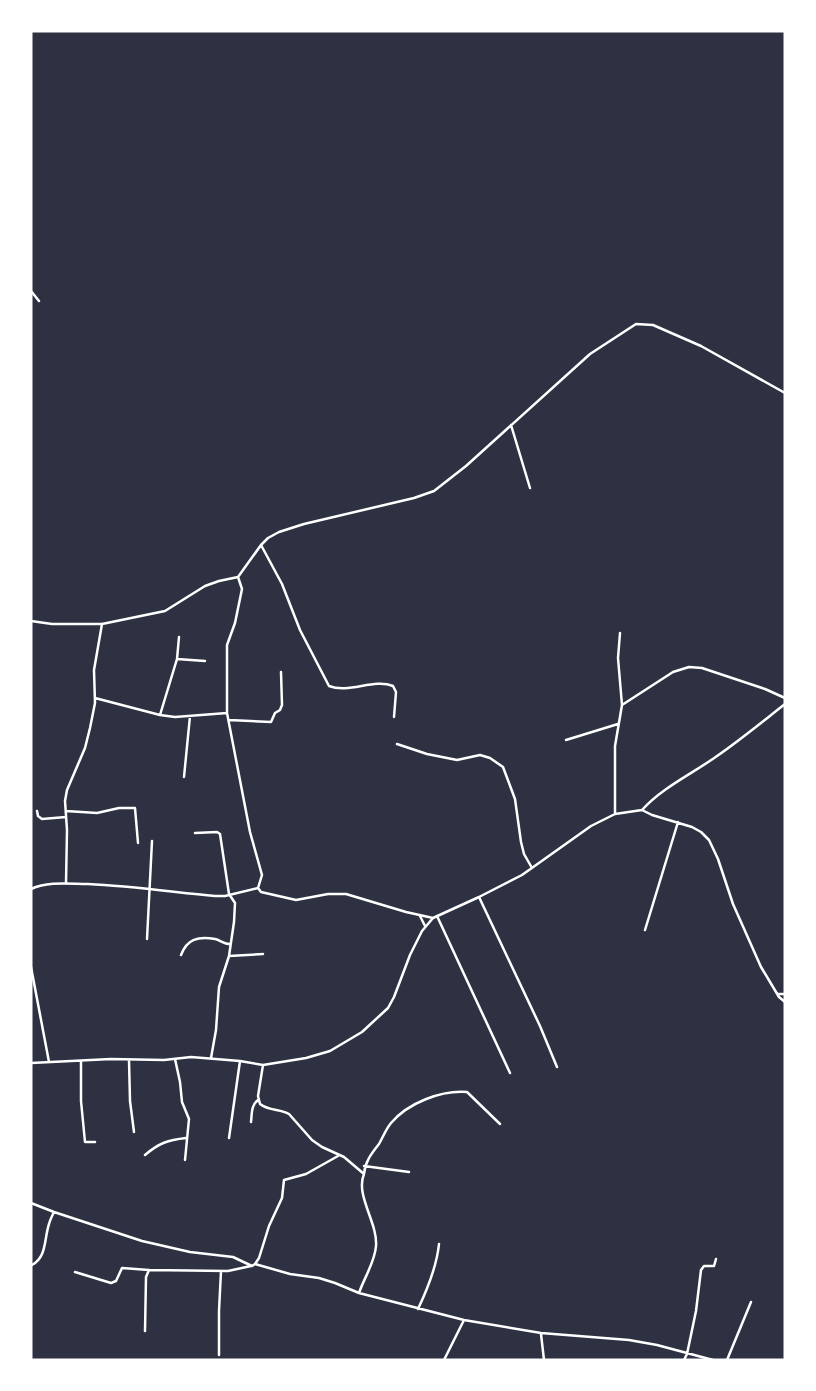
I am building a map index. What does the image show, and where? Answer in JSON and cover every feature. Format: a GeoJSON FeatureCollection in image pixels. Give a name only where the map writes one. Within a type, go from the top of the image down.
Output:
{"type":"FeatureCollection","features":[{"type":"Feature","properties":{"kind":"street"},"geometry":{"type":"LineString","coordinates":[[31,291],[40,302]]}},
{"type":"Feature","properties":{"kind":"street"},"geometry":{"type":"LineString","coordinates":[[31,621],[52,624],[102,624],[165,611],[205,586],[219,581],[238,578],[268,538],[288,528],[414,498],[434,491],[466,466],[590,354],[636,324],[653,326],[701,346],[785,393]]}},
{"type":"Feature","properties":{"kind":"street"},"geometry":{"type":"LineString","coordinates":[[511,425],[530,488]]}},
{"type":"Feature","properties":{"kind":"street"},"geometry":{"type":"LineString","coordinates":[[261,545],[282,584],[300,630],[329,686],[348,687],[386,684],[393,686],[396,692],[394,718]]}},
{"type":"Feature","properties":{"kind":"street"},"geometry":{"type":"LineString","coordinates":[[238,578],[242,589],[228,645],[227,713],[250,832],[262,875],[258,888]]}},
{"type":"Feature","properties":{"kind":"street"},"geometry":{"type":"LineString","coordinates":[[66,883],[65,802],[85,748],[96,698],[94,670],[102,624]]}},
{"type":"Feature","properties":{"kind":"street"},"geometry":{"type":"LineString","coordinates":[[615,814],[615,765],[618,724],[622,705],[618,658],[620,632]]}},
{"type":"Feature","properties":{"kind":"street"},"geometry":{"type":"LineString","coordinates":[[160,715],[177,659],[179,637]]}},
{"type":"Feature","properties":{"kind":"street"},"geometry":{"type":"LineString","coordinates":[[177,659],[205,661]]}},
{"type":"Feature","properties":{"kind":"street"},"geometry":{"type":"LineString","coordinates":[[622,705],[673,672],[689,667],[702,668],[765,689],[785,698]]}},
{"type":"Feature","properties":{"kind":"street"},"geometry":{"type":"LineString","coordinates":[[229,720],[271,722],[275,713],[280,710],[282,705],[281,672]]}},
{"type":"Feature","properties":{"kind":"street"},"geometry":{"type":"LineString","coordinates":[[96,698],[160,715],[175,717],[227,713]]}},
{"type":"Feature","properties":{"kind":"street"},"geometry":{"type":"LineString","coordinates":[[642,810],[664,789],[718,756],[785,704]]}},
{"type":"Feature","properties":{"kind":"street"},"geometry":{"type":"LineString","coordinates":[[184,777],[190,716]]}},
{"type":"Feature","properties":{"kind":"street"},"geometry":{"type":"LineString","coordinates":[[566,740],[618,724]]}},
{"type":"Feature","properties":{"kind":"street"},"geometry":{"type":"LineString","coordinates":[[397,744],[427,754],[457,760],[480,756],[490,758],[503,767],[515,799],[521,842],[532,868]]}},
{"type":"Feature","properties":{"kind":"street"},"geometry":{"type":"LineString","coordinates":[[66,811],[96,813],[119,808],[135,808],[138,843]]}},
{"type":"Feature","properties":{"kind":"street"},"geometry":{"type":"LineString","coordinates":[[31,1063],[192,1057],[263,1065],[330,1052],[362,1032],[383,1013],[394,997],[410,955],[425,926],[433,918],[507,884],[591,826],[615,814],[642,810],[702,832],[713,847],[739,916],[761,966],[785,1002]]}},
{"type":"Feature","properties":{"kind":"street"},"geometry":{"type":"LineString","coordinates":[[37,811],[38,816],[42,819],[66,816]]}},
{"type":"Feature","properties":{"kind":"street"},"geometry":{"type":"LineString","coordinates":[[645,930],[678,822]]}},
{"type":"Feature","properties":{"kind":"street"},"geometry":{"type":"LineString","coordinates":[[195,833],[217,832],[220,834],[230,894],[235,903],[231,944],[219,987],[216,1030],[211,1058]]}},
{"type":"Feature","properties":{"kind":"street"},"geometry":{"type":"LineString","coordinates":[[147,939],[152,841]]}},
{"type":"Feature","properties":{"kind":"street"},"geometry":{"type":"LineString","coordinates":[[31,889],[66,883],[225,896],[258,888]]}},
{"type":"Feature","properties":{"kind":"street"},"geometry":{"type":"LineString","coordinates":[[258,888],[261,892],[296,900],[328,894],[346,894],[433,918]]}},
{"type":"Feature","properties":{"kind":"street"},"geometry":{"type":"LineString","coordinates":[[479,897],[537,1019],[557,1067]]}},
{"type":"Feature","properties":{"kind":"street"},"geometry":{"type":"LineString","coordinates":[[419,915],[425,926]]}},
{"type":"Feature","properties":{"kind":"street"},"geometry":{"type":"LineString","coordinates":[[437,916],[510,1074]]}},
{"type":"Feature","properties":{"kind":"street"},"geometry":{"type":"LineString","coordinates":[[181,954],[185,945],[191,940],[216,939],[224,944],[231,944]]}},
{"type":"Feature","properties":{"kind":"street"},"geometry":{"type":"LineString","coordinates":[[228,956],[263,954]]}},
{"type":"Feature","properties":{"kind":"street"},"geometry":{"type":"LineString","coordinates":[[31,967],[50,1062]]}},
{"type":"Feature","properties":{"kind":"street"},"geometry":{"type":"LineString","coordinates":[[778,994],[785,994]]}},
{"type":"Feature","properties":{"kind":"street"},"geometry":{"type":"LineString","coordinates":[[175,1059],[182,1102],[188,1119],[185,1160]]}},
{"type":"Feature","properties":{"kind":"street"},"geometry":{"type":"LineString","coordinates":[[129,1060],[130,1101],[134,1132]]}},
{"type":"Feature","properties":{"kind":"street"},"geometry":{"type":"LineString","coordinates":[[81,1061],[81,1101],[85,1142],[95,1142]]}},
{"type":"Feature","properties":{"kind":"street"},"geometry":{"type":"LineString","coordinates":[[230,1138],[240,1061]]}},
{"type":"Feature","properties":{"kind":"street"},"geometry":{"type":"LineString","coordinates":[[251,1122],[252,1109],[254,1103],[258,1100],[263,1065]]}},
{"type":"Feature","properties":{"kind":"street"},"geometry":{"type":"LineString","coordinates":[[359,1293],[376,1247],[374,1231],[363,1193],[362,1178],[364,1166],[392,1122],[424,1099],[446,1093],[467,1092],[500,1124]]}},
{"type":"Feature","properties":{"kind":"street"},"geometry":{"type":"LineString","coordinates":[[258,1100],[260,1104],[268,1109],[289,1114],[312,1140],[348,1160],[364,1174]]}},
{"type":"Feature","properties":{"kind":"street"},"geometry":{"type":"LineString","coordinates":[[145,1155],[168,1140],[186,1138]]}},
{"type":"Feature","properties":{"kind":"street"},"geometry":{"type":"LineString","coordinates":[[252,1266],[259,1258],[269,1226],[279,1205],[284,1180],[306,1174],[338,1156]]}},
{"type":"Feature","properties":{"kind":"street"},"geometry":{"type":"LineString","coordinates":[[364,1166],[409,1172]]}},
{"type":"Feature","properties":{"kind":"street"},"geometry":{"type":"LineString","coordinates":[[31,1203],[142,1241],[190,1252],[233,1257],[252,1266]]}},
{"type":"Feature","properties":{"kind":"street"},"geometry":{"type":"LineString","coordinates":[[32,1265],[38,1262],[42,1255],[48,1225],[54,1212]]}},
{"type":"Feature","properties":{"kind":"street"},"geometry":{"type":"LineString","coordinates":[[418,1309],[427,1288],[439,1244]]}},
{"type":"Feature","properties":{"kind":"street"},"geometry":{"type":"LineString","coordinates":[[684,1360],[696,1311],[701,1270],[704,1266],[714,1266],[716,1259]]}},
{"type":"Feature","properties":{"kind":"street"},"geometry":{"type":"LineString","coordinates":[[74,1272],[111,1283],[116,1280],[122,1268],[221,1271],[235,1270],[255,1264],[290,1274],[319,1278],[359,1293],[464,1320],[541,1333],[629,1340],[657,1345],[713,1360]]}},
{"type":"Feature","properties":{"kind":"street"},"geometry":{"type":"LineString","coordinates":[[145,1330],[146,1277],[149,1270]]}},
{"type":"Feature","properties":{"kind":"street"},"geometry":{"type":"LineString","coordinates":[[219,1355],[218,1311],[221,1271]]}},
{"type":"Feature","properties":{"kind":"street"},"geometry":{"type":"LineString","coordinates":[[727,1360],[751,1302]]}},
{"type":"Feature","properties":{"kind":"street"},"geometry":{"type":"LineString","coordinates":[[444,1360],[464,1320]]}},
{"type":"Feature","properties":{"kind":"street"},"geometry":{"type":"LineString","coordinates":[[541,1333],[544,1360]]}}]}
